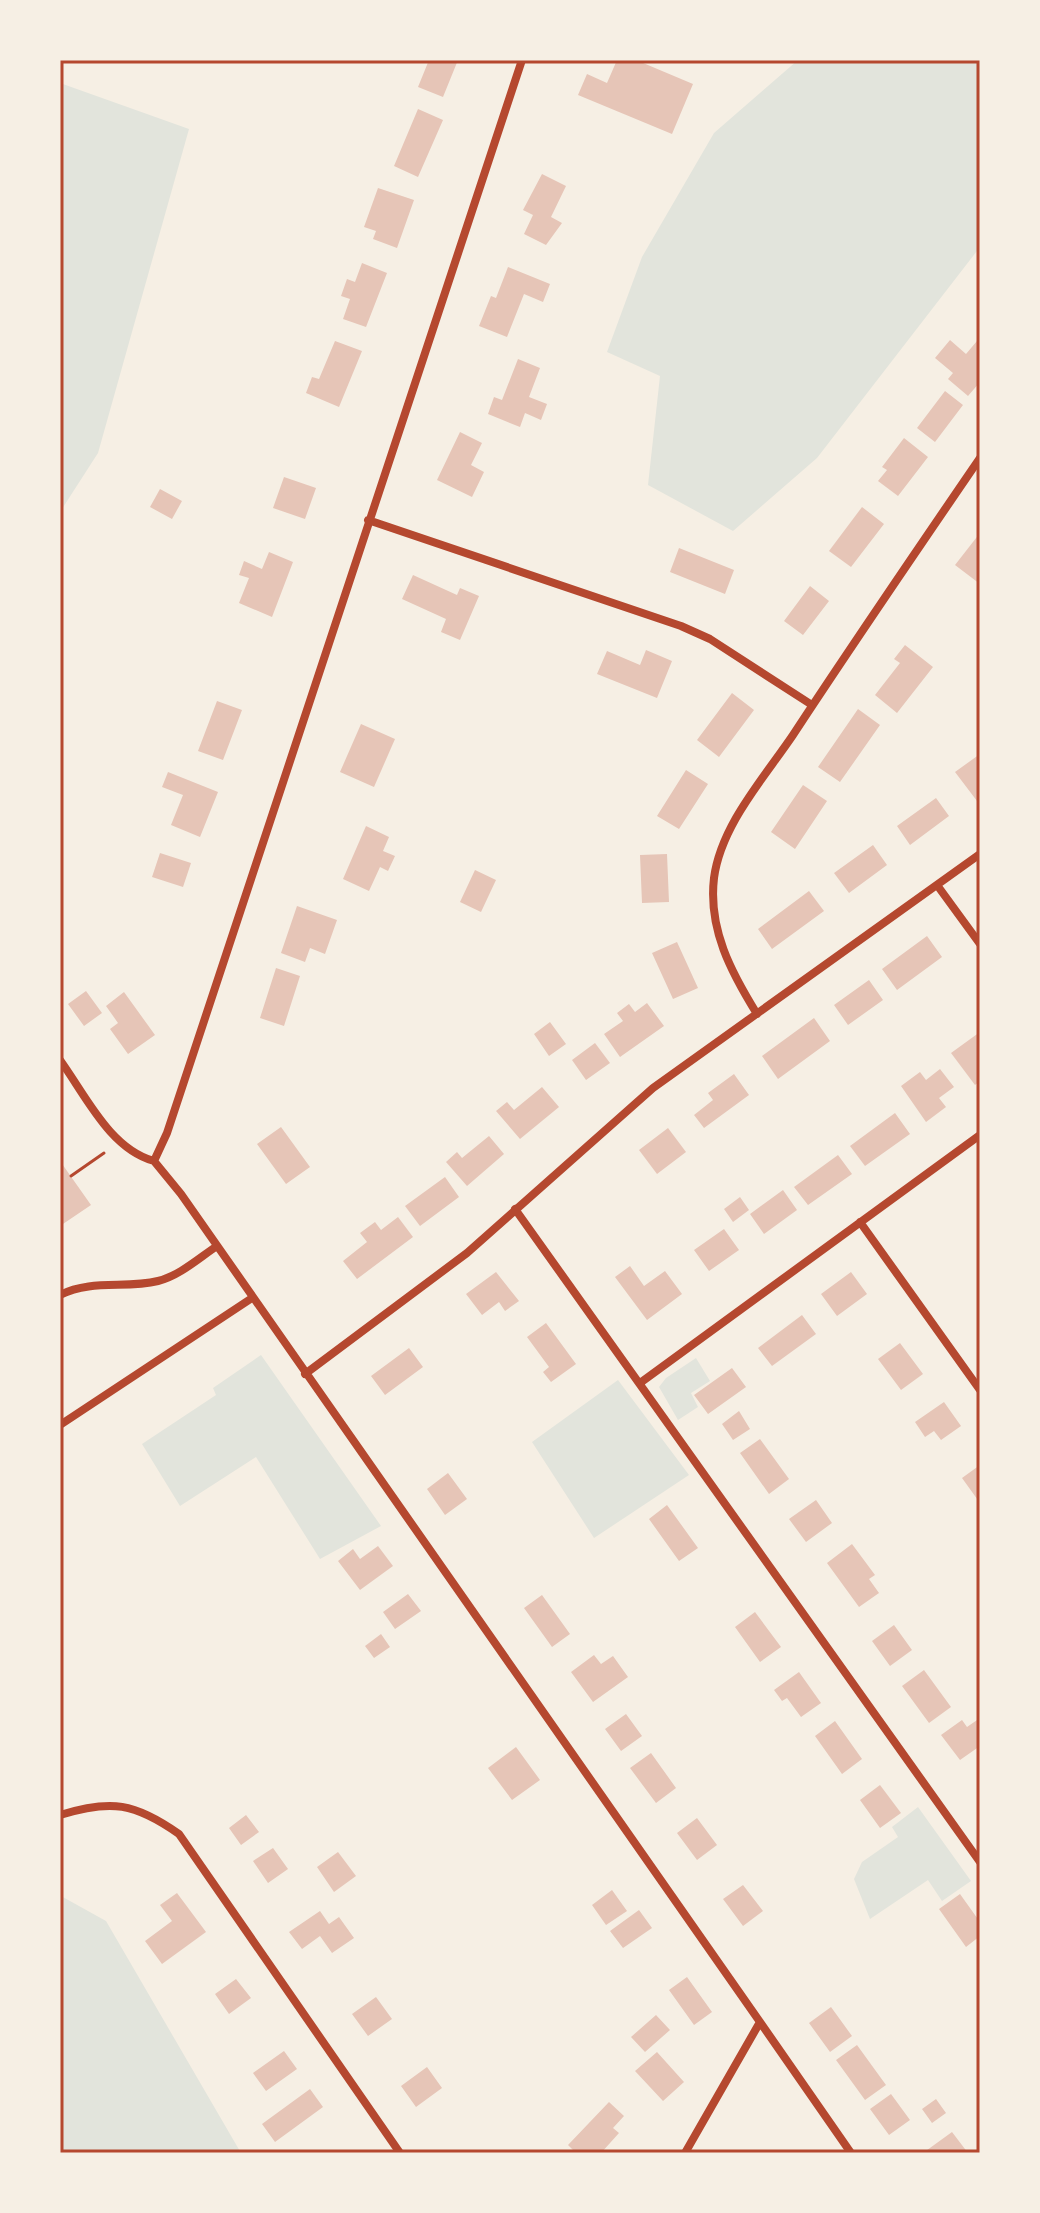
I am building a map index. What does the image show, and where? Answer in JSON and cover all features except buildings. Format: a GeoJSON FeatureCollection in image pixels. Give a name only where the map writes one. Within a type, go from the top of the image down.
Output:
{"type":"FeatureCollection","features":[{"type":"Feature","properties":{"kind":"street"},"geometry":{"type":"LineString","coordinates":[[154,1161],[167,1133],[522,60]]}},
{"type":"Feature","properties":{"kind":"street"},"geometry":{"type":"LineString","coordinates":[[757,1014],[729,965],[718,936],[714,878],[729,832],[980,458]]}},
{"type":"Feature","properties":{"kind":"street"},"geometry":{"type":"LineString","coordinates":[[368,520],[681,626],[710,639],[812,705]]}},
{"type":"Feature","properties":{"kind":"street"},"geometry":{"type":"LineString","coordinates":[[305,1374],[435,1279],[653,1088],[980,854]]}},
{"type":"Feature","properties":{"kind":"street"},"geometry":{"type":"LineString","coordinates":[[937,885],[980,944]]}},
{"type":"Feature","properties":{"kind":"street"},"geometry":{"type":"LineString","coordinates":[[60,1060],[119,1142],[138,1157],[154,1161],[217,1246],[851,2153]]}},
{"type":"Feature","properties":{"kind":"street"},"geometry":{"type":"LineString","coordinates":[[640,1383],[980,1135]]}},
{"type":"Feature","properties":{"kind":"street"},"geometry":{"type":"LineString","coordinates":[[515,1209],[980,1862]]}},
{"type":"Feature","properties":{"kind":"street"},"geometry":{"type":"LineString","coordinates":[[860,1222],[980,1390]]}},
{"type":"Feature","properties":{"kind":"street"},"geometry":{"type":"LineString","coordinates":[[60,1295],[91,1285],[155,1282],[186,1267],[217,1246]]}},
{"type":"Feature","properties":{"kind":"street"},"geometry":{"type":"LineString","coordinates":[[60,1425],[252,1298]]}},
{"type":"Feature","properties":{"kind":"street"},"geometry":{"type":"LineString","coordinates":[[60,1815],[87,1807],[118,1804],[149,1813],[179,1834],[400,2153]]}},
{"type":"Feature","properties":{"kind":"street"},"geometry":{"type":"LineString","coordinates":[[685,2153],[760,2022]]}},
{"type":"Feature","properties":{"kind":"path"},"geometry":{"type":"LineString","coordinates":[[71,1176],[104,1153]]}},
{"type":"Feature","properties":{"kind":"shaded area"},"geometry":{"type":"Polygon","coordinates":[[[798,60],[980,60],[980,247],[817,458],[733,531],[648,485],[660,376],[607,352],[642,257],[714,133],[798,60]]]}},
{"type":"Feature","properties":{"kind":"shaded area"},"geometry":{"type":"Polygon","coordinates":[[[60,83],[189,129],[98,453],[60,512],[60,83]]]}},
{"type":"Feature","properties":{"kind":"shaded area"},"geometry":{"type":"Polygon","coordinates":[[[261,1355],[381,1526],[320,1559],[256,1457],[180,1506],[142,1444],[216,1395],[213,1388],[261,1355]]]}},
{"type":"Feature","properties":{"kind":"shaded area"},"geometry":{"type":"Polygon","coordinates":[[[696,1358],[710,1381],[691,1393],[698,1407],[678,1420],[659,1387],[666,1378],[696,1358]]]}},
{"type":"Feature","properties":{"kind":"shaded area"},"geometry":{"type":"Polygon","coordinates":[[[618,1380],[689,1475],[594,1538],[532,1442],[618,1380]]]}},
{"type":"Feature","properties":{"kind":"shaded area"},"geometry":{"type":"Polygon","coordinates":[[[918,1807],[971,1881],[942,1901],[928,1880],[870,1919],[854,1879],[862,1862],[898,1837],[892,1827],[918,1807]]]}},
{"type":"Feature","properties":{"kind":"shaded area"},"geometry":{"type":"Polygon","coordinates":[[[61,1896],[106,1921],[241,2153],[60,2153],[61,1896]]]}}]}
